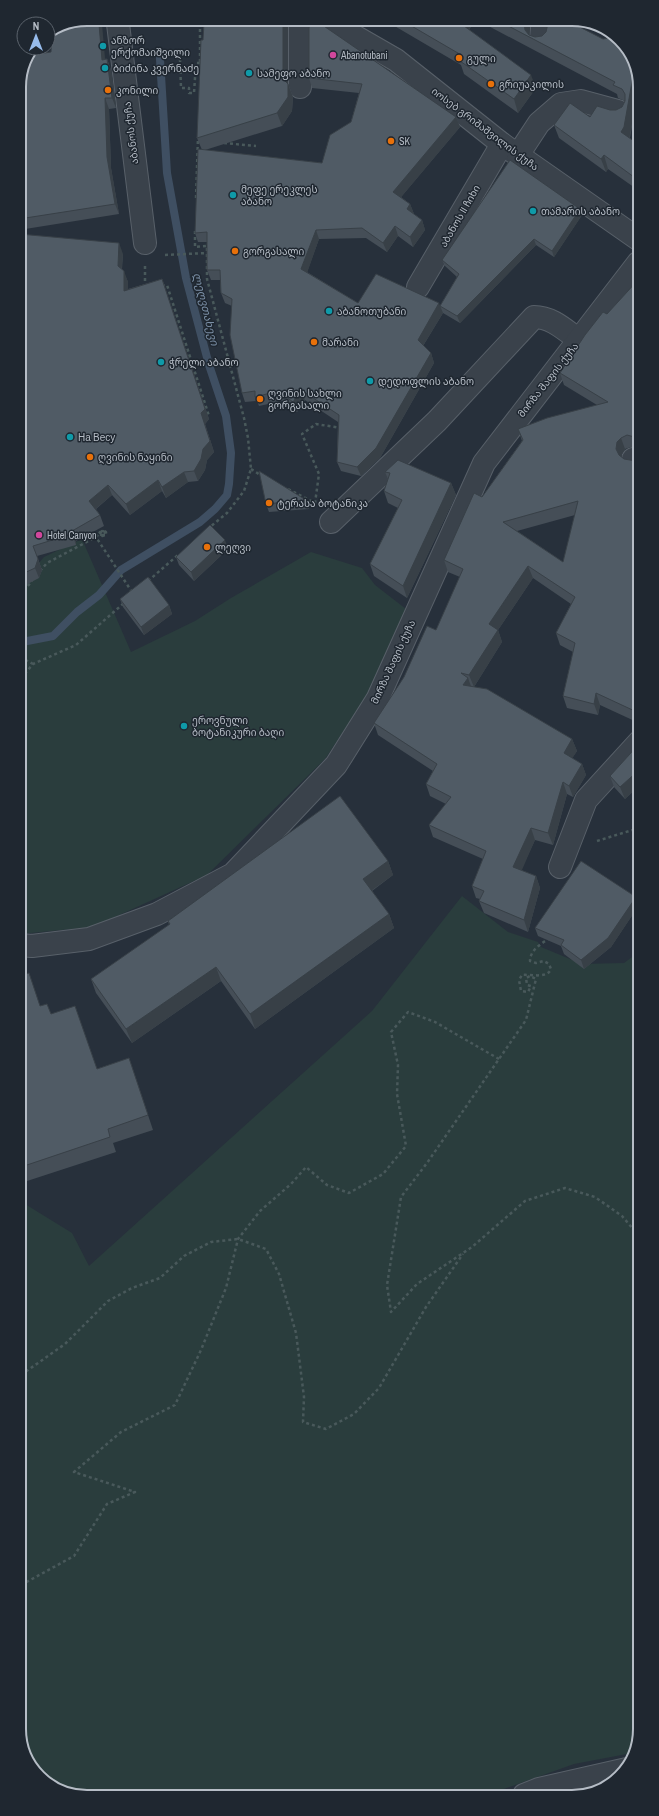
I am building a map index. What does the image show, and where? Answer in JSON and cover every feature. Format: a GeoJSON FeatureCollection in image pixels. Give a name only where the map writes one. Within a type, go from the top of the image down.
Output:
{"type":"FeatureCollection","features":[{"type":"Feature","properties":{"kind":"street","name":"აბანოს ქუჩა"},"geometry":{"type":"LineString","coordinates":[[118,26],[152,249]]}},
{"type":"Feature","properties":{"kind":"street"},"geometry":{"type":"LineString","coordinates":[[300,26],[300,87]]}},
{"type":"Feature","properties":{"kind":"street","name":"იოსებ გრიშაშვილის ქუჩა"},"geometry":{"type":"LineString","coordinates":[[337,26],[396,60],[510,150],[633,236]]}},
{"type":"Feature","properties":{"kind":"street","name":"აბანოს II ჩიხი"},"geometry":{"type":"LineString","coordinates":[[418,287],[510,150],[539,123],[562,104],[581,101],[618,111]]}},
{"type":"Feature","properties":{"kind":"street","name":"მირზა შაფის ქუჩა"},"geometry":{"type":"LineString","coordinates":[[26,946],[89,940],[157,914],[233,874],[336,765],[378,698],[484,463],[633,270]]}},
{"type":"Feature","properties":{"kind":"street"},"geometry":{"type":"LineString","coordinates":[[331,522],[436,421],[534,317],[542,317],[554,322],[579,340]]}},
{"type":"Feature","properties":{"kind":"street"},"geometry":{"type":"LineString","coordinates":[[560,867],[586,800],[633,749]]}},
{"type":"Feature","properties":{"kind":"street"},"geometry":{"type":"LineString","coordinates":[[536,1790],[615,1772]]}},
{"type":"Feature","properties":{"kind":"path"},"geometry":{"type":"LineString","coordinates":[[200,26],[200,71]]}},
{"type":"Feature","properties":{"kind":"path"},"geometry":{"type":"LineString","coordinates":[[180,59],[181,88],[189,88],[189,93],[194,93],[196,63],[200,62]]}},
{"type":"Feature","properties":{"kind":"path"},"geometry":{"type":"LineString","coordinates":[[196,204],[198,131]]}},
{"type":"Feature","properties":{"kind":"path"},"geometry":{"type":"LineString","coordinates":[[198,140],[205,141]]}},
{"type":"Feature","properties":{"kind":"path"},"geometry":{"type":"LineString","coordinates":[[220,142],[256,146]]}},
{"type":"Feature","properties":{"kind":"path"},"geometry":{"type":"LineString","coordinates":[[195,228],[195,247],[207,246],[207,279],[244,418],[251,469],[244,491],[227,513],[210,528]]}},
{"type":"Feature","properties":{"kind":"path"},"geometry":{"type":"LineString","coordinates":[[144,292],[152,249],[207,253]]}},
{"type":"Feature","properties":{"kind":"path"},"geometry":{"type":"LineString","coordinates":[[159,287],[167,285],[209,416]]}},
{"type":"Feature","properties":{"kind":"path"},"geometry":{"type":"LineString","coordinates":[[283,487],[315,503],[319,474],[302,434],[316,424],[342,428]]}},
{"type":"Feature","properties":{"kind":"path"},"geometry":{"type":"LineString","coordinates":[[251,469],[263,476]]}},
{"type":"Feature","properties":{"kind":"path"},"geometry":{"type":"LineString","coordinates":[[38,574],[47,564],[96,537],[101,531],[103,530],[106,532],[106,535],[102,536],[100,535],[100,533],[101,532],[103,531],[105,532],[105,535],[102,536],[101,535],[103,531],[105,532],[105,535],[102,535],[94,524]]}},
{"type":"Feature","properties":{"kind":"path"},"geometry":{"type":"LineString","coordinates":[[96,537],[134,594]]}},
{"type":"Feature","properties":{"kind":"path"},"geometry":{"type":"LineString","coordinates":[[145,584],[180,553]]}},
{"type":"Feature","properties":{"kind":"path"},"geometry":{"type":"LineString","coordinates":[[26,588],[33,579]]}},
{"type":"Feature","properties":{"kind":"path"},"geometry":{"type":"LineString","coordinates":[[26,672],[33,664],[76,645],[128,599]]}},
{"type":"Feature","properties":{"kind":"path"},"geometry":{"type":"LineString","coordinates":[[26,660],[33,664]]}},
{"type":"Feature","properties":{"kind":"path"},"geometry":{"type":"LineString","coordinates":[[595,842],[633,830]]}},
{"type":"Feature","properties":{"kind":"path"},"geometry":{"type":"LineString","coordinates":[[556,935],[540,944],[530,957],[530,961],[536,963],[544,961],[549,964],[551,969],[549,973],[545,975],[522,975],[519,980],[521,991],[528,992],[531,986],[527,985],[526,978],[530,976],[536,979],[526,1020],[427,1163],[401,1197],[387,1285],[391,1312],[417,1284],[464,1252],[525,1201],[565,1188],[595,1196],[622,1216],[633,1229]]}},
{"type":"Feature","properties":{"kind":"path"},"geometry":{"type":"LineString","coordinates":[[26,1582],[74,1556],[107,1504],[135,1492],[74,1472],[121,1432],[175,1405],[201,1350],[226,1288],[238,1239],[260,1211],[291,1184],[306,1167],[327,1185],[349,1193],[383,1174],[406,1146],[397,1094],[398,1065],[391,1032],[408,1012],[435,1022],[499,1059]]}},
{"type":"Feature","properties":{"kind":"path"},"geometry":{"type":"LineString","coordinates":[[26,1371],[65,1344],[108,1300],[132,1288],[160,1278],[184,1256],[211,1242],[238,1239],[266,1249],[279,1274],[296,1332],[304,1397],[303,1422],[326,1429],[354,1414],[379,1388],[426,1307],[464,1252]]}},
{"type":"Feature","properties":{"kind":"shaded area","name":"ეროვნული ბოტანიკური ბაღი"},"geometry":{"type":"Polygon","coordinates":[[[82,539],[131,652],[195,621],[231,598],[311,552],[362,568],[375,585],[415,616],[369,693],[325,759],[207,875],[93,927],[26,933],[26,578],[44,557],[82,539]]]}},
{"type":"Feature","properties":{"kind":"shaded area"},"geometry":{"type":"Polygon","coordinates":[[[462,896],[508,932],[538,942],[541,947],[582,964],[624,963],[633,956],[633,1729],[630,1749],[628,1754],[574,1764],[501,1790],[83,1790],[63,1785],[47,1775],[34,1760],[28,1745],[26,1729],[26,1205],[72,1233],[89,1266],[372,1011],[462,896]]]}},
{"type":"Feature","properties":{"kind":"building"},"geometry":{"type":"Polygon","coordinates":[[[99,26],[102,60],[107,59],[112,98],[105,98],[107,157],[115,204],[26,218],[26,83],[32,60],[35,56],[56,56],[56,34],[67,29],[99,26]]]}},
{"type":"Feature","properties":{"kind":"building","name":"სამეფო აბანო"},"geometry":{"type":"Polygon","coordinates":[[[204,26],[283,26],[283,74],[284,80],[288,84],[288,97],[277,113],[197,138],[201,40],[203,40],[204,26]]]}},
{"type":"Feature","properties":{"kind":"building"},"geometry":{"type":"Polygon","coordinates":[[[324,26],[456,117],[393,192],[410,204],[407,209],[422,220],[410,237],[395,226],[383,243],[362,228],[316,230],[301,269],[358,303],[376,274],[439,303],[418,340],[431,353],[376,448],[357,467],[337,462],[339,415],[301,390],[293,402],[278,391],[255,397],[255,391],[242,393],[230,335],[232,299],[221,293],[220,270],[207,270],[207,232],[195,233],[198,149],[322,163],[330,135],[351,122],[362,84],[309,78],[309,27],[324,26]]]}},
{"type":"Feature","properties":{"kind":"building"},"geometry":{"type":"Polygon","coordinates":[[[412,26],[464,26],[531,75],[514,99],[460,61],[463,56],[412,26]]]}},
{"type":"Feature","properties":{"kind":"building"},"geometry":{"type":"Polygon","coordinates":[[[508,26],[525,26],[525,30],[529,35],[535,37],[542,36],[546,32],[547,26],[579,26],[603,39],[608,38],[623,53],[631,71],[632,81],[624,127],[621,132],[633,140],[633,176],[604,155],[601,159],[554,125],[570,103],[590,117],[597,106],[610,110],[616,110],[622,107],[625,101],[625,94],[622,89],[613,85],[615,82],[508,26]]]}},
{"type":"Feature","properties":{"kind":"building"},"geometry":{"type":"Polygon","coordinates":[[[510,160],[580,209],[552,251],[534,239],[457,316],[440,306],[459,274],[442,260],[510,160]]]}},
{"type":"Feature","properties":{"kind":"building"},"geometry":{"type":"Polygon","coordinates":[[[26,235],[119,243],[118,266],[124,271],[124,291],[162,279],[205,409],[201,413],[210,441],[203,449],[201,459],[194,471],[184,472],[162,487],[158,480],[126,504],[108,485],[89,501],[100,515],[72,531],[72,534],[33,546],[38,559],[35,568],[26,572],[26,235]]]}},
{"type":"Feature","properties":{"kind":"building"},"geometry":{"type":"Polygon","coordinates":[[[633,285],[633,437],[627,435],[621,438],[617,442],[616,449],[619,455],[624,459],[633,460],[633,710],[596,693],[594,704],[563,696],[575,643],[556,633],[575,597],[528,566],[489,624],[498,630],[469,675],[461,673],[468,678],[463,685],[487,689],[572,739],[564,753],[582,764],[569,786],[563,782],[548,833],[531,828],[513,867],[536,876],[524,920],[479,901],[484,891],[472,886],[486,851],[429,825],[451,797],[426,784],[437,764],[374,723],[404,677],[427,626],[436,630],[463,569],[444,560],[474,493],[482,497],[523,440],[518,429],[547,418],[608,402],[560,373],[585,335],[603,312],[607,314],[633,285]],[[578,501],[503,522],[563,562],[578,501]]]}},
{"type":"Feature","properties":{"kind":"building"},"geometry":{"type":"Polygon","coordinates":[[[398,460],[451,483],[403,586],[370,564],[402,500],[384,491],[390,473],[385,472],[398,460]]]}},
{"type":"Feature","properties":{"kind":"building"},"geometry":{"type":"Polygon","coordinates":[[[259,471],[306,500],[266,504],[259,471]]]}},
{"type":"Feature","properties":{"kind":"building"},"geometry":{"type":"Polygon","coordinates":[[[210,525],[225,540],[191,572],[176,557],[210,525]]]}},
{"type":"Feature","properties":{"kind":"building"},"geometry":{"type":"Polygon","coordinates":[[[148,577],[169,605],[141,627],[120,599],[148,577]]]}},
{"type":"Feature","properties":{"kind":"building"},"geometry":{"type":"Polygon","coordinates":[[[633,751],[633,775],[620,787],[610,776],[633,751]]]}},
{"type":"Feature","properties":{"kind":"building"},"geometry":{"type":"Polygon","coordinates":[[[340,796],[388,861],[363,879],[389,914],[250,1014],[216,967],[126,1029],[91,979],[170,924],[168,921],[340,796]]]}},
{"type":"Feature","properties":{"kind":"building"},"geometry":{"type":"Polygon","coordinates":[[[581,861],[633,895],[633,901],[608,938],[581,960],[561,945],[564,940],[535,928],[581,861]]]}},
{"type":"Feature","properties":{"kind":"building"},"geometry":{"type":"Polygon","coordinates":[[[29,973],[40,1006],[47,1004],[51,1014],[75,1006],[97,1069],[129,1058],[148,1115],[108,1129],[110,1137],[26,1165],[26,974],[29,973]]]}},
{"type":"Feature","properties":{"kind":"waterway","name":"ლეღვთახევი"},"geometry":{"type":"LineString","coordinates":[[26,641],[53,636],[77,612],[99,595],[121,570],[200,522],[215,509],[227,495],[231,453],[226,416],[209,365],[186,278],[167,173],[160,59]]}},
{"type":"Feature","properties":{"kind":"place","name":"ანზორ ერქომაიშვილი"},"geometry":{"type":"Point","coordinates":[103,46]}},
{"type":"Feature","properties":{"kind":"place","name":"Abanotubani"},"geometry":{"type":"Point","coordinates":[333,55]}},
{"type":"Feature","properties":{"kind":"place","name":"გული"},"geometry":{"type":"Point","coordinates":[459,58]}},
{"type":"Feature","properties":{"kind":"place","name":"ბიძინა კვერნაძე"},"geometry":{"type":"Point","coordinates":[105,68]}},
{"type":"Feature","properties":{"kind":"place","name":"სამეფო აბანო"},"geometry":{"type":"Point","coordinates":[249,73]}},
{"type":"Feature","properties":{"kind":"place","name":"გრიუაკილის"},"geometry":{"type":"Point","coordinates":[491,84]}},
{"type":"Feature","properties":{"kind":"place","name":"კონილი"},"geometry":{"type":"Point","coordinates":[108,90]}},
{"type":"Feature","properties":{"kind":"place","name":"SK"},"geometry":{"type":"Point","coordinates":[391,141]}},
{"type":"Feature","properties":{"kind":"place","name":"მეფე ერეკლეს აბანო"},"geometry":{"type":"Point","coordinates":[233,195]}},
{"type":"Feature","properties":{"kind":"place","name":"თამარის აბანო"},"geometry":{"type":"Point","coordinates":[533,211]}},
{"type":"Feature","properties":{"kind":"place","name":"გორგასალი"},"geometry":{"type":"Point","coordinates":[235,251]}},
{"type":"Feature","properties":{"kind":"place","name":"აბანოთუბანი"},"geometry":{"type":"Point","coordinates":[329,311]}},
{"type":"Feature","properties":{"kind":"place","name":"მარანი"},"geometry":{"type":"Point","coordinates":[314,342]}},
{"type":"Feature","properties":{"kind":"place","name":"ჭრელი აბანო"},"geometry":{"type":"Point","coordinates":[161,362]}},
{"type":"Feature","properties":{"kind":"place","name":"დედოფლის აბანო"},"geometry":{"type":"Point","coordinates":[370,381]}},
{"type":"Feature","properties":{"kind":"place","name":"ღვინის სახლი გორგასალი"},"geometry":{"type":"Point","coordinates":[260,399]}},
{"type":"Feature","properties":{"kind":"place","name":"На Весу"},"geometry":{"type":"Point","coordinates":[70,437]}},
{"type":"Feature","properties":{"kind":"place","name":"ღვინის ნაყინი"},"geometry":{"type":"Point","coordinates":[90,457]}},
{"type":"Feature","properties":{"kind":"place","name":"ტერასა ბოტანიკა"},"geometry":{"type":"Point","coordinates":[269,503]}},
{"type":"Feature","properties":{"kind":"place","name":"Hotel Canyon"},"geometry":{"type":"Point","coordinates":[39,535]}},
{"type":"Feature","properties":{"kind":"place","name":"ლეღვი"},"geometry":{"type":"Point","coordinates":[207,547]}},
{"type":"Feature","properties":{"kind":"place","name":"ეროვნული ბოტანიკური ბაღი"},"geometry":{"type":"Point","coordinates":[184,726]}}]}
